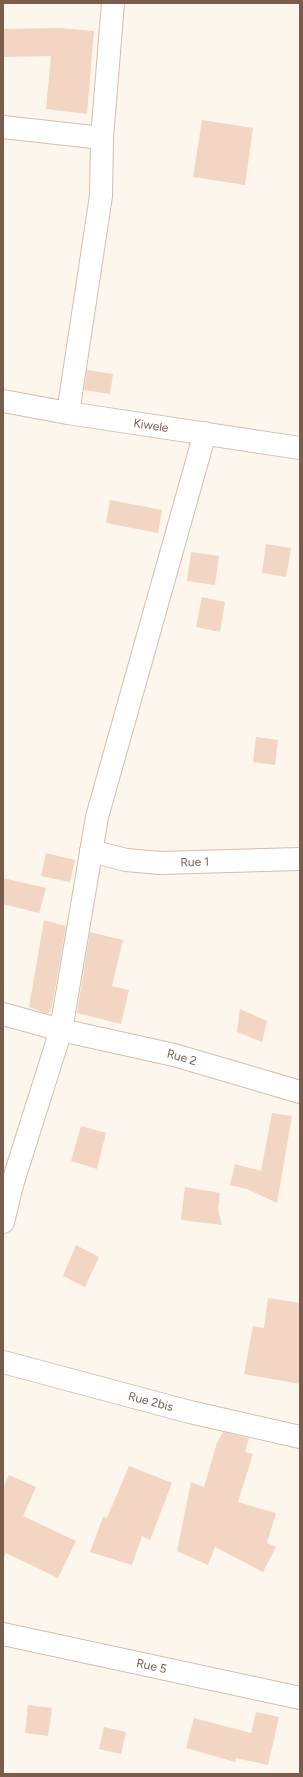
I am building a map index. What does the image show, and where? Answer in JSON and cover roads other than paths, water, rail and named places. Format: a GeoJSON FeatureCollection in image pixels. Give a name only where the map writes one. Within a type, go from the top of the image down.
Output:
{"type":"FeatureCollection","features":[{"type":"Feature","properties":{"kind":"street"},"geometry":{"type":"LineString","coordinates":[[68,412],[101,196],[102,138],[113,3]]}},
{"type":"Feature","properties":{"kind":"street"},"geometry":{"type":"LineString","coordinates":[[3,127],[102,138]]}},
{"type":"Feature","properties":{"kind":"street","name":"Kiwele"},"geometry":{"type":"LineString","coordinates":[[3,401],[300,448]]}},
{"type":"Feature","properties":{"kind":"street"},"geometry":{"type":"LineString","coordinates":[[3,1222],[12,1185],[61,1030],[97,817],[205,433]]}},
{"type":"Feature","properties":{"kind":"street","name":"Rue 1"},"geometry":{"type":"LineString","coordinates":[[92,851],[126,860],[160,863],[300,859]]}},
{"type":"Feature","properties":{"kind":"street"},"geometry":{"type":"LineString","coordinates":[[3,1014],[61,1030]]}},
{"type":"Feature","properties":{"kind":"street","name":"Rue 2"},"geometry":{"type":"LineString","coordinates":[[61,1030],[174,1055],[300,1092]]}},
{"type":"Feature","properties":{"kind":"street","name":"Rue 2bis"},"geometry":{"type":"LineString","coordinates":[[3,1362],[190,1412],[300,1437]]}},
{"type":"Feature","properties":{"kind":"street","name":"Rue 5"},"geometry":{"type":"LineString","coordinates":[[3,1634],[300,1698]]}}]}
